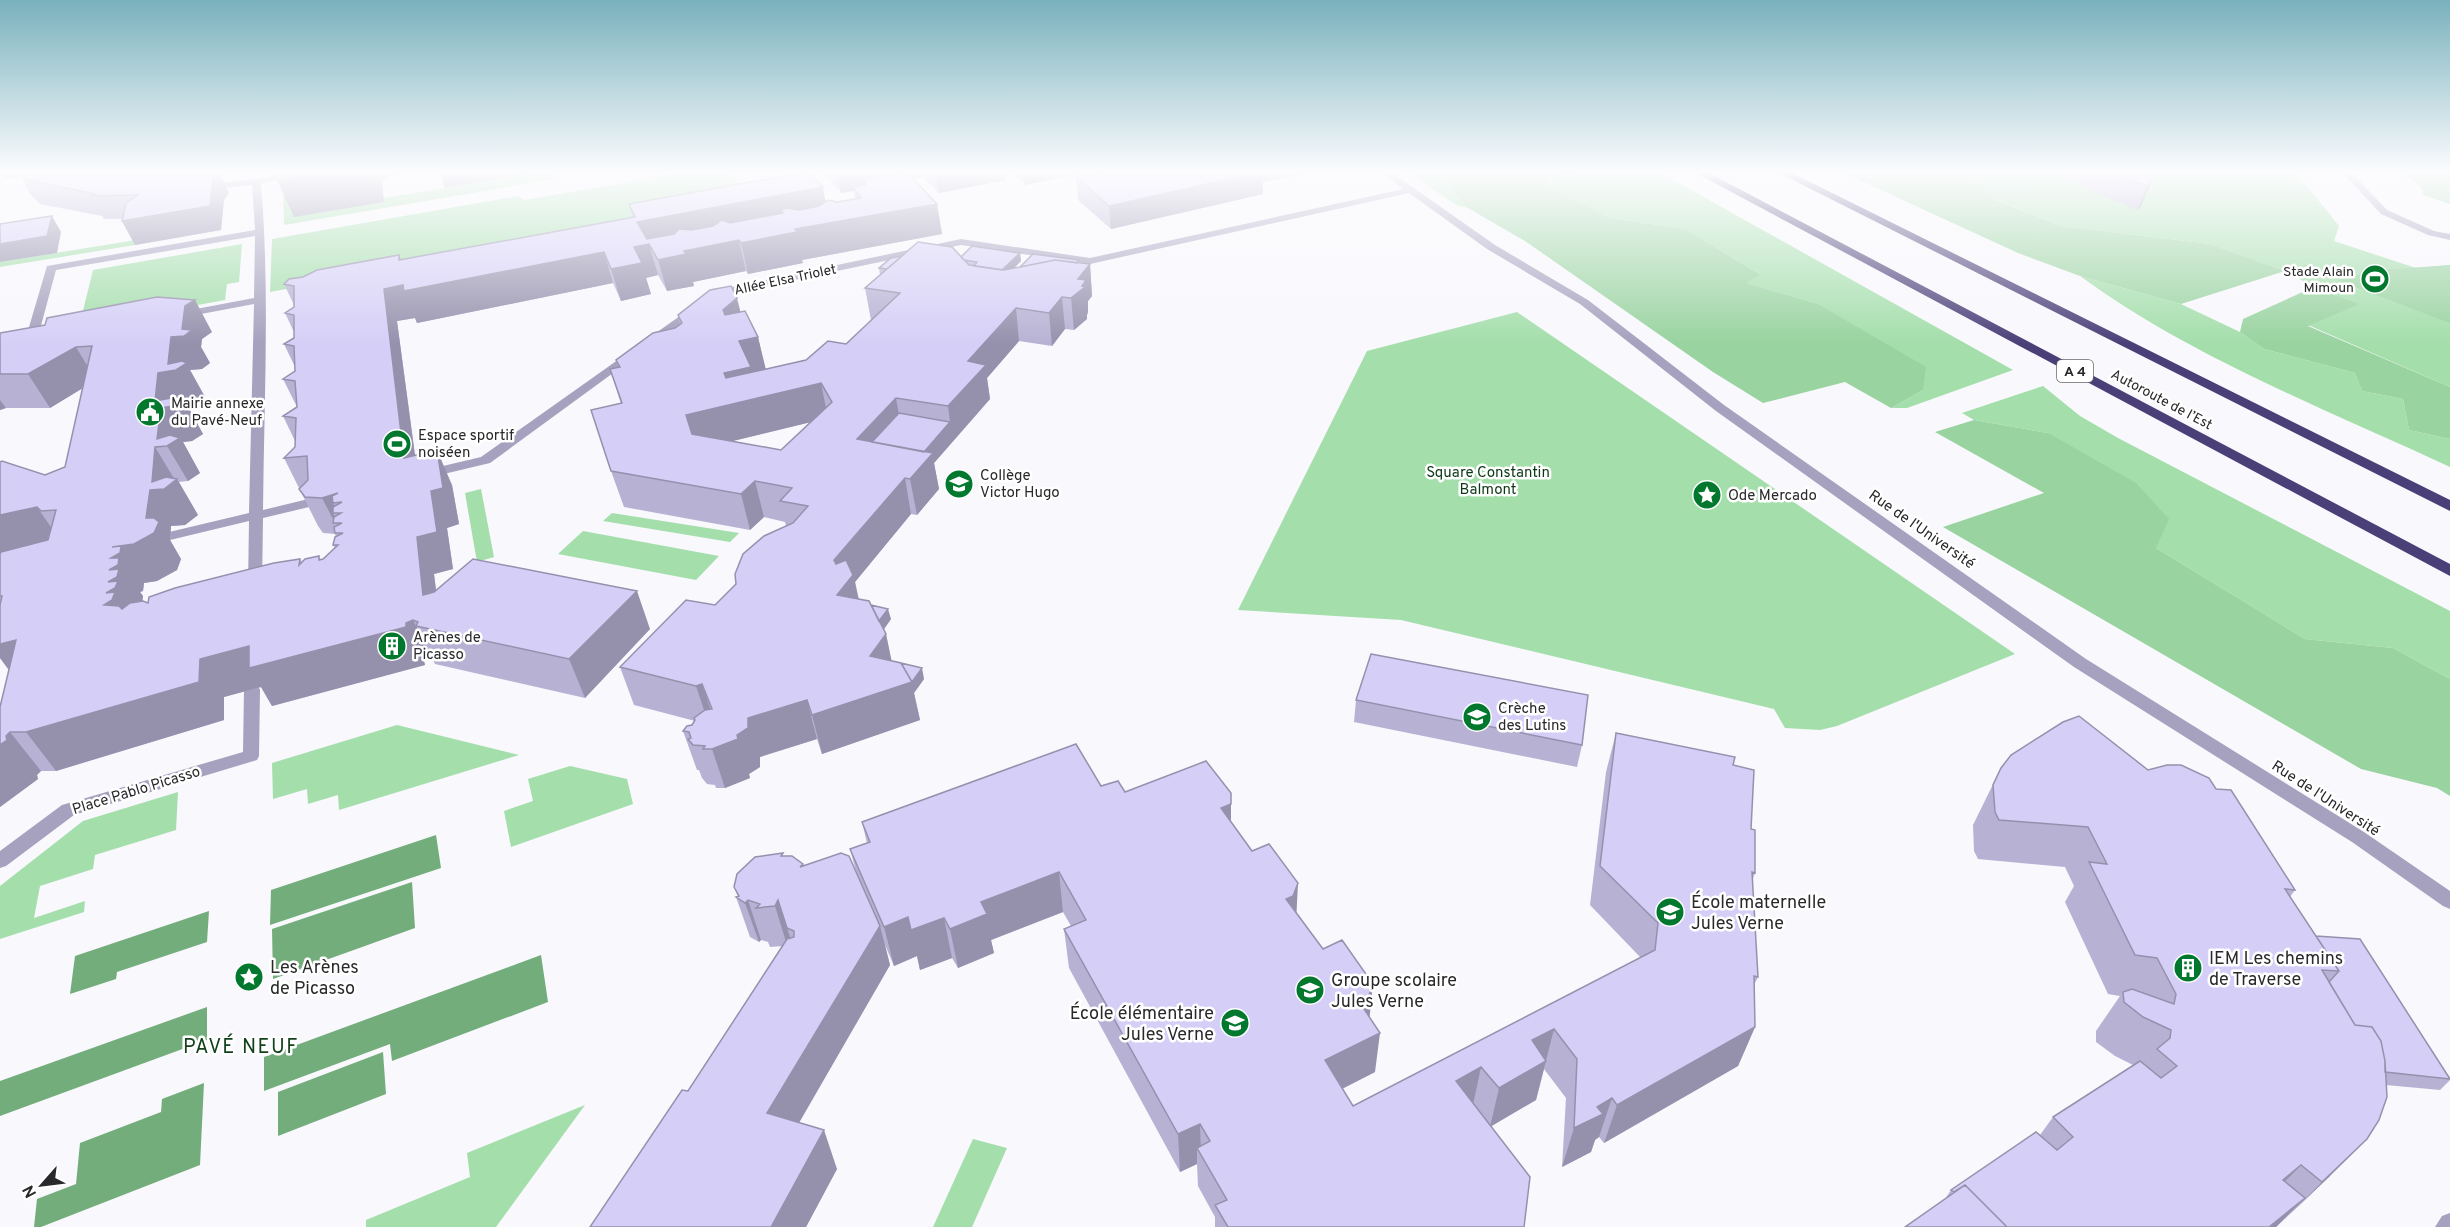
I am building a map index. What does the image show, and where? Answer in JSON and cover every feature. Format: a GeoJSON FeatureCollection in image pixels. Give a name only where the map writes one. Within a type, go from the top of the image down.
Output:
{"type":"FeatureCollection","features":[{"type":"Feature","properties":{"kind":"highway","name":"Autoroute de l’Est"},"geometry":{"type":"LineString","coordinates":[[1807,229],[2450,571]]}},
{"type":"Feature","properties":{"kind":"highway"},"geometry":{"type":"LineString","coordinates":[[1897,229],[2450,506]]}},
{"type":"Feature","properties":{"kind":"street","name":"Allée Elsa Triolet"},"geometry":{"type":"LineString","coordinates":[[418,476],[485,460],[713,294],[961,242],[1090,261],[1234,229]]}},
{"type":"Feature","properties":{"kind":"street","name":"Rue de l'Université"},"geometry":{"type":"LineString","coordinates":[[1466,229],[1491,247],[1584,302],[1720,408],[2080,663],[2348,831],[2450,901]]}},
{"type":"Feature","properties":{"kind":"street"},"geometry":{"type":"LineString","coordinates":[[2423,229],[2450,237]]}},
{"type":"Feature","properties":{"kind":"street"},"geometry":{"type":"LineString","coordinates":[[48,340],[29,344],[51,268],[260,232],[255,599]]}},
{"type":"Feature","properties":{"kind":"street"},"geometry":{"type":"LineString","coordinates":[[172,317],[260,300]]}},
{"type":"Feature","properties":{"kind":"street"},"geometry":{"type":"LineString","coordinates":[[170,536],[325,499]]}},
{"type":"Feature","properties":{"kind":"street","name":"Place Pablo Picasso"},"geometry":{"type":"LineString","coordinates":[[0,861],[68,810],[251,756],[252,689]]}},
{"type":"Feature","properties":{"kind":"green space"},"geometry":{"type":"Polygon","coordinates":[[[328,229],[602,229],[270,292],[272,239],[328,229]]]}},
{"type":"Feature","properties":{"kind":"green space"},"geometry":{"type":"Polygon","coordinates":[[[1686,229],[1761,229],[2013,370],[1907,408],[1891,408],[1923,390],[1818,304],[1745,283],[1761,275],[1686,229]]]}},
{"type":"Feature","properties":{"kind":"green space"},"geometry":{"type":"Polygon","coordinates":[[[2087,229],[2338,229],[2334,241],[2416,268],[2450,265],[2450,387],[2308,325],[2358,304],[2314,287],[2285,271],[2211,244],[2087,229]]]}},
{"type":"Feature","properties":{"kind":"green space"},"geometry":{"type":"Polygon","coordinates":[[[136,240],[135,245],[0,267],[0,262],[136,240]]]}},
{"type":"Feature","properties":{"kind":"green space"},"geometry":{"type":"Polygon","coordinates":[[[242,244],[239,282],[227,284],[225,300],[79,327],[93,270],[242,244]]]}},
{"type":"Feature","properties":{"kind":"green space"},"geometry":{"type":"Polygon","coordinates":[[[2080,276],[2181,304],[2240,332],[2264,349],[2355,373],[2362,391],[2403,399],[2409,430],[2450,439],[2450,467],[2213,357],[2167,332],[2080,276]]]}},
{"type":"Feature","properties":{"kind":"green space","name":"Square Constantin Balmont"},"geometry":{"type":"Polygon","coordinates":[[[1517,312],[2015,654],[1837,726],[1820,730],[1785,728],[1774,709],[1401,620],[1238,610],[1367,351],[1517,312]]]}},
{"type":"Feature","properties":{"kind":"green space"},"geometry":{"type":"Polygon","coordinates":[[[2043,386],[2080,416],[2118,438],[2450,611],[2450,679],[2393,648],[2305,639],[2156,548],[2048,433],[1974,420],[1962,413],[2043,386]]]}},
{"type":"Feature","properties":{"kind":"green space"},"geometry":{"type":"Polygon","coordinates":[[[481,489],[494,557],[477,562],[465,493],[481,489]]]}},
{"type":"Feature","properties":{"kind":"green space"},"geometry":{"type":"Polygon","coordinates":[[[612,513],[739,533],[730,542],[603,521],[612,513]]]}},
{"type":"Feature","properties":{"kind":"green space"},"geometry":{"type":"Polygon","coordinates":[[[583,531],[719,556],[696,580],[558,554],[583,531]]]}},
{"type":"Feature","properties":{"kind":"green space"},"geometry":{"type":"Polygon","coordinates":[[[397,725],[519,755],[339,810],[338,795],[308,804],[307,789],[273,799],[272,763],[397,725]]]}},
{"type":"Feature","properties":{"kind":"green space"},"geometry":{"type":"Polygon","coordinates":[[[570,766],[627,779],[633,804],[511,847],[504,811],[533,801],[528,779],[570,766]]]}},
{"type":"Feature","properties":{"kind":"green space"},"geometry":{"type":"Polygon","coordinates":[[[178,792],[176,830],[95,855],[93,869],[40,886],[34,918],[85,901],[84,912],[0,939],[0,886],[83,821],[178,792]]]}},
{"type":"Feature","properties":{"kind":"green space"},"geometry":{"type":"Polygon","coordinates":[[[585,1105],[496,1227],[366,1227],[366,1220],[470,1177],[467,1153],[585,1105]]]}},
{"type":"Feature","properties":{"kind":"green space"},"geometry":{"type":"Polygon","coordinates":[[[973,1139],[1007,1148],[972,1227],[933,1227],[973,1139]]]}},
{"type":"Feature","properties":{"kind":"shaded area"},"geometry":{"type":"Polygon","coordinates":[[[1505,229],[1686,229],[1761,275],[1746,283],[1818,304],[1926,367],[1923,390],[1891,408],[1845,382],[1763,403],[1713,372],[1525,241],[1505,229]]]}},
{"type":"Feature","properties":{"kind":"shaded area"},"geometry":{"type":"Polygon","coordinates":[[[1966,229],[2087,229],[2211,244],[2285,271],[2181,304],[2080,276],[2018,253],[1966,229]]]}},
{"type":"Feature","properties":{"kind":"shaded area"},"geometry":{"type":"Polygon","coordinates":[[[2450,265],[2450,323],[2337,280],[2382,270],[2450,265]]]}},
{"type":"Feature","properties":{"kind":"shaded area"},"geometry":{"type":"Polygon","coordinates":[[[2314,287],[2359,304],[2308,326],[2450,387],[2450,439],[2409,430],[2403,399],[2362,391],[2355,373],[2264,349],[2240,332],[2243,319],[2314,287]]]}},
{"type":"Feature","properties":{"kind":"shaded area"},"geometry":{"type":"Polygon","coordinates":[[[1974,420],[2048,433],[2136,483],[2169,519],[2156,548],[2305,639],[2393,648],[2450,679],[2450,796],[2437,788],[2361,769],[1943,527],[2044,493],[1935,432],[1974,420]]]}},
{"type":"Feature","properties":{"kind":"shaded area"},"geometry":{"type":"Polygon","coordinates":[[[436,835],[441,868],[270,925],[271,890],[436,835]]]}},
{"type":"Feature","properties":{"kind":"shaded area"},"geometry":{"type":"Polygon","coordinates":[[[412,882],[415,928],[273,979],[272,929],[412,882]]]}},
{"type":"Feature","properties":{"kind":"shaded area"},"geometry":{"type":"Polygon","coordinates":[[[209,911],[207,942],[117,972],[116,979],[70,994],[75,956],[209,911]]]}},
{"type":"Feature","properties":{"kind":"shaded area"},"geometry":{"type":"Polygon","coordinates":[[[541,955],[548,1002],[392,1061],[390,1044],[264,1091],[264,1057],[541,955]]]}},
{"type":"Feature","properties":{"kind":"shaded area"},"geometry":{"type":"Polygon","coordinates":[[[207,1007],[207,1040],[0,1116],[0,1081],[207,1007]]]}},
{"type":"Feature","properties":{"kind":"shaded area"},"geometry":{"type":"Polygon","coordinates":[[[383,1052],[386,1094],[278,1136],[278,1092],[383,1052]]]}},
{"type":"Feature","properties":{"kind":"shaded area"},"geometry":{"type":"Polygon","coordinates":[[[204,1083],[200,1165],[41,1227],[34,1227],[37,1199],[76,1184],[80,1143],[161,1112],[162,1099],[204,1083]]]}},
{"type":"Feature","properties":{"kind":"building"},"geometry":{"type":"Polygon","coordinates":[[[0,229],[49,229],[47,236],[0,244],[0,229]]]}},
{"type":"Feature","properties":{"kind":"building"},"geometry":{"type":"Polygon","coordinates":[[[568,229],[641,229],[647,239],[674,234],[679,229],[795,229],[797,232],[684,251],[686,254],[658,260],[649,244],[634,247],[642,263],[611,269],[604,252],[404,291],[403,285],[384,289],[404,458],[437,450],[443,488],[431,491],[437,532],[417,537],[423,595],[434,592],[473,559],[637,591],[569,659],[416,626],[418,622],[413,620],[406,623],[406,627],[249,668],[249,646],[200,659],[199,682],[26,732],[10,732],[6,736],[7,740],[0,745],[0,707],[16,640],[0,644],[2,596],[0,596],[0,554],[48,540],[56,510],[41,511],[37,507],[0,515],[0,462],[45,475],[65,467],[92,346],[76,347],[28,374],[0,374],[0,333],[45,325],[47,318],[157,297],[195,300],[185,306],[182,329],[192,330],[184,336],[171,337],[168,364],[182,361],[187,363],[176,370],[158,373],[155,401],[176,397],[184,399],[173,406],[161,408],[157,439],[170,435],[180,438],[167,446],[155,447],[152,482],[166,477],[177,479],[164,489],[150,490],[146,518],[154,518],[159,522],[154,533],[134,544],[112,547],[121,546],[120,553],[111,558],[119,558],[118,565],[109,570],[119,569],[117,577],[108,582],[118,581],[115,588],[106,593],[115,592],[112,600],[104,605],[119,606],[122,609],[130,603],[143,601],[148,603],[149,597],[175,588],[274,563],[300,559],[299,565],[305,559],[319,556],[319,560],[323,559],[338,545],[333,545],[335,537],[343,533],[335,533],[334,527],[342,523],[333,523],[334,517],[341,513],[333,513],[333,507],[342,502],[333,503],[332,496],[338,493],[322,498],[305,497],[299,489],[308,480],[307,456],[284,458],[295,447],[296,418],[283,416],[297,407],[295,381],[283,379],[295,371],[294,346],[284,344],[294,338],[294,315],[285,313],[294,307],[294,286],[284,284],[289,279],[303,277],[317,270],[399,255],[399,260],[568,229]]]}},
{"type":"Feature","properties":{"kind":"building"},"geometry":{"type":"Polygon","coordinates":[[[918,242],[952,247],[969,265],[1004,270],[1055,260],[1090,264],[1078,279],[1086,280],[1082,286],[1085,287],[1071,298],[1062,297],[1049,313],[1016,308],[968,361],[986,365],[948,406],[896,398],[857,439],[933,453],[910,479],[905,478],[834,560],[836,564],[846,560],[853,575],[837,595],[869,601],[886,634],[870,656],[901,663],[912,682],[812,715],[807,700],[748,718],[748,728],[737,735],[738,739],[712,749],[703,749],[705,746],[693,745],[688,739],[691,738],[689,732],[683,731],[687,726],[692,725],[694,718],[705,710],[712,709],[702,684],[696,686],[620,667],[686,600],[715,605],[736,584],[735,574],[743,554],[764,536],[793,523],[808,506],[780,501],[792,488],[755,481],[741,494],[611,471],[591,410],[622,403],[610,369],[620,367],[616,360],[653,333],[675,328],[682,323],[678,315],[710,290],[731,286],[737,298],[723,310],[725,315],[745,311],[758,337],[739,341],[751,367],[724,373],[726,378],[806,360],[828,341],[846,344],[900,293],[865,288],[918,242]],[[821,383],[686,415],[692,434],[781,450],[832,402],[821,383]]]}},
{"type":"Feature","properties":{"kind":"building"},"geometry":{"type":"Polygon","coordinates":[[[972,246],[1020,253],[1002,270],[974,266],[977,262],[964,260],[961,257],[972,246]]]}},
{"type":"Feature","properties":{"kind":"building"},"geometry":{"type":"Polygon","coordinates":[[[1033,254],[1079,260],[1077,263],[1055,260],[1020,267],[1033,254]]]}},
{"type":"Feature","properties":{"kind":"building"},"geometry":{"type":"Polygon","coordinates":[[[902,256],[887,269],[879,268],[891,258],[902,256]]]}},
{"type":"Feature","properties":{"kind":"building"},"geometry":{"type":"Polygon","coordinates":[[[899,413],[950,422],[924,452],[872,442],[899,413]]]}},
{"type":"Feature","properties":{"kind":"building"},"geometry":{"type":"Polygon","coordinates":[[[871,605],[888,609],[879,621],[871,605]]]}},
{"type":"Feature","properties":{"kind":"building"},"geometry":{"type":"Polygon","coordinates":[[[1371,654],[1588,695],[1582,745],[1356,700],[1371,654]]]}},
{"type":"Feature","properties":{"kind":"building"},"geometry":{"type":"Polygon","coordinates":[[[901,663],[922,668],[912,682],[901,663]]]}},
{"type":"Feature","properties":{"kind":"building","name":"IEM Les chemins de Traverse"},"geometry":{"type":"Polygon","coordinates":[[[2079,716],[2148,770],[2167,765],[2181,765],[2209,778],[2216,789],[2231,790],[2295,890],[2285,889],[2339,971],[2322,970],[2355,1025],[2372,1027],[2381,1041],[2385,1061],[2387,1097],[2379,1120],[2367,1139],[2322,1182],[2301,1165],[2283,1180],[2305,1198],[2269,1227],[2007,1227],[1965,1185],[1954,1192],[1951,1190],[2036,1132],[2057,1150],[2073,1137],[2053,1117],[2140,1061],[2161,1078],[2177,1066],[2157,1049],[2170,1038],[2171,1030],[2143,1017],[2124,1002],[2123,992],[2132,989],[2174,1004],[2176,994],[2157,958],[2135,955],[2089,862],[2107,864],[2088,827],[1999,820],[1995,812],[1993,785],[2001,768],[2011,755],[2063,722],[2079,716]]]}},
{"type":"Feature","properties":{"kind":"building"},"geometry":{"type":"Polygon","coordinates":[[[1616,733],[1735,757],[1733,765],[1754,770],[1751,829],[1755,830],[1755,873],[1752,872],[1758,977],[1754,976],[1755,1027],[1617,1105],[1612,1098],[1597,1107],[1603,1114],[1574,1128],[1577,1059],[1554,1029],[1532,1040],[1546,1061],[1499,1088],[1481,1067],[1456,1081],[1530,1177],[1524,1227],[1228,1227],[1215,1205],[1227,1200],[1197,1148],[1210,1141],[1200,1124],[1178,1134],[1064,929],[1086,920],[1059,872],[981,902],[987,914],[950,929],[944,918],[911,930],[908,917],[884,927],[850,849],[870,842],[862,822],[1076,744],[1101,786],[1118,781],[1125,792],[1206,761],[1231,793],[1231,804],[1221,808],[1252,851],[1269,844],[1298,883],[1293,896],[1286,899],[1323,949],[1342,940],[1373,984],[1368,998],[1360,1003],[1380,1033],[1325,1060],[1353,1106],[1655,950],[1658,923],[1600,866],[1616,733]]]}},
{"type":"Feature","properties":{"kind":"building"},"geometry":{"type":"Polygon","coordinates":[[[783,853],[781,856],[792,856],[803,864],[800,867],[841,853],[849,856],[880,926],[767,1113],[824,1130],[771,1227],[590,1227],[682,1090],[688,1091],[787,939],[794,937],[794,931],[787,928],[778,900],[775,906],[756,908],[760,904],[748,900],[745,903],[736,897],[739,896],[734,887],[737,874],[755,857],[783,853]]]}},
{"type":"Feature","properties":{"kind":"building"},"geometry":{"type":"Polygon","coordinates":[[[2316,936],[2360,939],[2450,1079],[2385,1072],[2381,1041],[2372,1027],[2355,1025],[2329,982],[2339,971],[2316,936]]]}},
{"type":"Feature","properties":{"kind":"building"},"geometry":{"type":"Polygon","coordinates":[[[1965,1185],[2007,1227],[1905,1227],[1965,1185]]]}},
{"type":"Feature","properties":{"kind":"place","name":"Stade Alain Mimoun"},"geometry":{"type":"Point","coordinates":[2375,279]}},
{"type":"Feature","properties":{"kind":"place","name":"Mairie annexe du Pavé-Neuf"},"geometry":{"type":"Point","coordinates":[150,412]}},
{"type":"Feature","properties":{"kind":"place","name":"Espace sportif noiséen"},"geometry":{"type":"Point","coordinates":[397,444]}},
{"type":"Feature","properties":{"kind":"place","name":"Collège Victor Hugo"},"geometry":{"type":"Point","coordinates":[959,484]}},
{"type":"Feature","properties":{"kind":"place","name":"Ode Mercado"},"geometry":{"type":"Point","coordinates":[1707,495]}},
{"type":"Feature","properties":{"kind":"place","name":"Arènes de Picasso"},"geometry":{"type":"Point","coordinates":[392,646]}},
{"type":"Feature","properties":{"kind":"place","name":"Crèche des Lutins"},"geometry":{"type":"Point","coordinates":[1477,717]}},
{"type":"Feature","properties":{"kind":"place","name":"École maternelle Jules Verne"},"geometry":{"type":"Point","coordinates":[1670,912]}},
{"type":"Feature","properties":{"kind":"place","name":"IEM Les chemins de Traverse"},"geometry":{"type":"Point","coordinates":[2188,968]}},
{"type":"Feature","properties":{"kind":"place","name":"Les Arènes de Picasso"},"geometry":{"type":"Point","coordinates":[249,977]}},
{"type":"Feature","properties":{"kind":"place","name":"Groupe scolaire Jules Verne"},"geometry":{"type":"Point","coordinates":[1310,990]}},
{"type":"Feature","properties":{"kind":"place","name":"École élémentaire Jules Verne"},"geometry":{"type":"Point","coordinates":[1235,1023]}},
{"type":"Feature","properties":{"kind":"district","name":"PAVÉ NEUF"},"geometry":{"type":"Point","coordinates":[241,1046]}}]}
